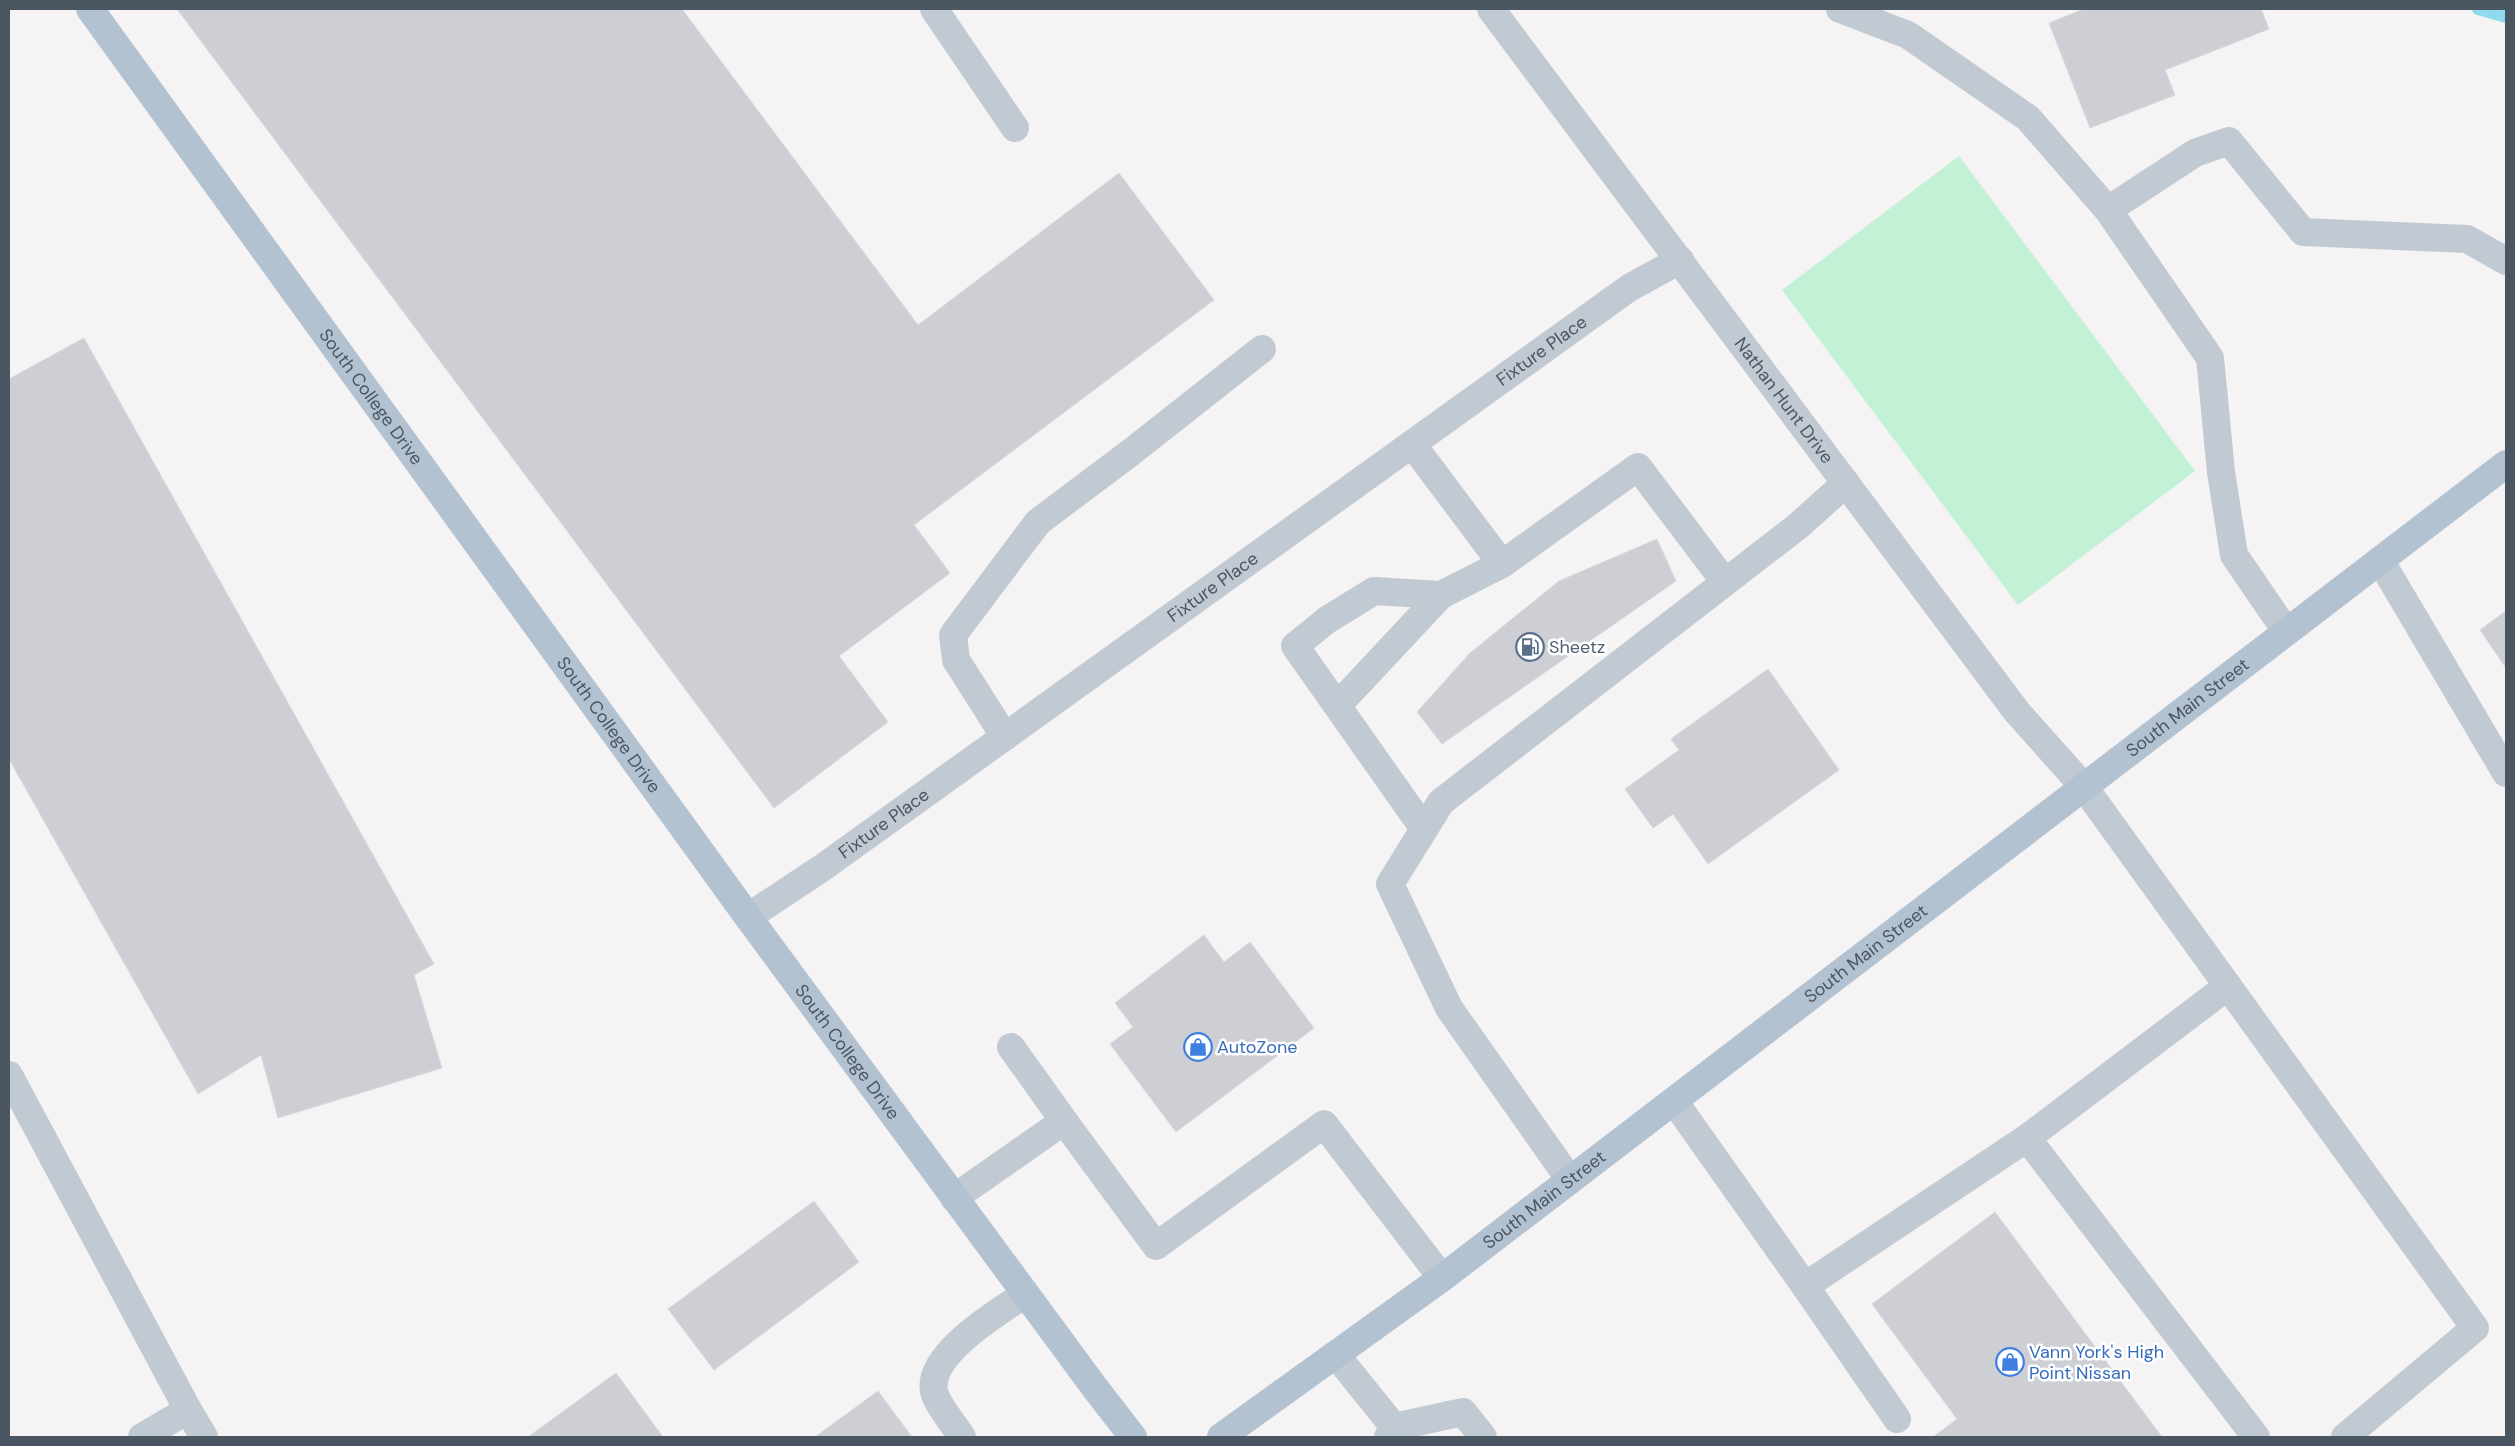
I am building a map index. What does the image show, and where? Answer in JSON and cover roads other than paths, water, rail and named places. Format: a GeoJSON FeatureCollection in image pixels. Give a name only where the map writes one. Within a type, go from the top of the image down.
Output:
{"type":"FeatureCollection","features":[{"type":"Feature","properties":{"kind":"main road","name":"South College Drive"},"geometry":{"type":"LineString","coordinates":[[90,9],[748,917],[1025,1294],[1133,1437]]}},
{"type":"Feature","properties":{"kind":"main road","name":"South Main Street"},"geometry":{"type":"LineString","coordinates":[[1221,1437],[1442,1278],[2506,464]]}},
{"type":"Feature","properties":{"kind":"street"},"geometry":{"type":"LineString","coordinates":[[934,9],[1015,128]]}},
{"type":"Feature","properties":{"kind":"street","name":"Nathan Hunt Drive"},"geometry":{"type":"LineString","coordinates":[[1491,9],[2017,712],[2084,787],[2475,1328],[2345,1437]]}},
{"type":"Feature","properties":{"kind":"street"},"geometry":{"type":"LineString","coordinates":[[1840,9],[1908,35],[2028,118],[2108,210],[2210,358],[2221,472],[2234,555],[2286,632]]}},
{"type":"Feature","properties":{"kind":"street"},"geometry":{"type":"LineString","coordinates":[[2108,210],[2195,153],[2229,141],[2303,232],[2468,239],[2506,261]]}},
{"type":"Feature","properties":{"kind":"street","name":"Fixture Place"},"geometry":{"type":"LineString","coordinates":[[748,917],[822,868],[1629,288],[1680,260]]}},
{"type":"Feature","properties":{"kind":"street"},"geometry":{"type":"LineString","coordinates":[[1005,737],[956,660],[953,636],[1038,522],[1130,453],[1262,348]]}},
{"type":"Feature","properties":{"kind":"street"},"geometry":{"type":"LineString","coordinates":[[1412,444],[1502,564]]}},
{"type":"Feature","properties":{"kind":"street"},"geometry":{"type":"LineString","coordinates":[[1338,705],[1440,595],[1502,564],[1638,467],[1725,582]]}},
{"type":"Feature","properties":{"kind":"street"},"geometry":{"type":"LineString","coordinates":[[1570,1180],[1449,1008],[1390,884],[1440,802],[1798,526],[1846,483]]}},
{"type":"Feature","properties":{"kind":"street"},"geometry":{"type":"LineString","coordinates":[[2380,560],[2506,773]]}},
{"type":"Feature","properties":{"kind":"street"},"geometry":{"type":"LineString","coordinates":[[1424,829],[1295,646],[1327,620],[1374,591],[1440,595]]}},
{"type":"Feature","properties":{"kind":"street"},"geometry":{"type":"LineString","coordinates":[[1805,1286],[2027,1138],[2228,986]]}},
{"type":"Feature","properties":{"kind":"street"},"geometry":{"type":"LineString","coordinates":[[1011,1047],[1156,1246],[1324,1124],[1442,1278]]}},
{"type":"Feature","properties":{"kind":"street"},"geometry":{"type":"LineString","coordinates":[[9,1075],[204,1437]]}},
{"type":"Feature","properties":{"kind":"street"},"geometry":{"type":"LineString","coordinates":[[1674,1101],[1898,1419]]}},
{"type":"Feature","properties":{"kind":"street"},"geometry":{"type":"LineString","coordinates":[[954,1198],[1064,1121]]}},
{"type":"Feature","properties":{"kind":"street"},"geometry":{"type":"LineString","coordinates":[[2027,1138],[2249,1431],[2256,1437]]}},
{"type":"Feature","properties":{"kind":"street"},"geometry":{"type":"LineString","coordinates":[[962,1437],[934,1393],[936,1371],[964,1338],[1025,1294]]}},
{"type":"Feature","properties":{"kind":"street"},"geometry":{"type":"LineString","coordinates":[[1336,1355],[1391,1432],[1463,1412],[1480,1435]]}},
{"type":"Feature","properties":{"kind":"street"},"geometry":{"type":"LineString","coordinates":[[142,1437],[188,1410]]}},
{"type":"Feature","properties":{"kind":"waterway"},"geometry":{"type":"LineString","coordinates":[[2478,9],[2506,17]]}},
{"type":"Feature","properties":{"kind":"place","name":"Sheetz"},"geometry":{"type":"Point","coordinates":[1530,647]}},
{"type":"Feature","properties":{"kind":"place","name":"AutoZone"},"geometry":{"type":"Point","coordinates":[1198,1047]}},
{"type":"Feature","properties":{"kind":"place","name":"Vann York's High Point Nissan"},"geometry":{"type":"Point","coordinates":[2010,1362]}}]}
